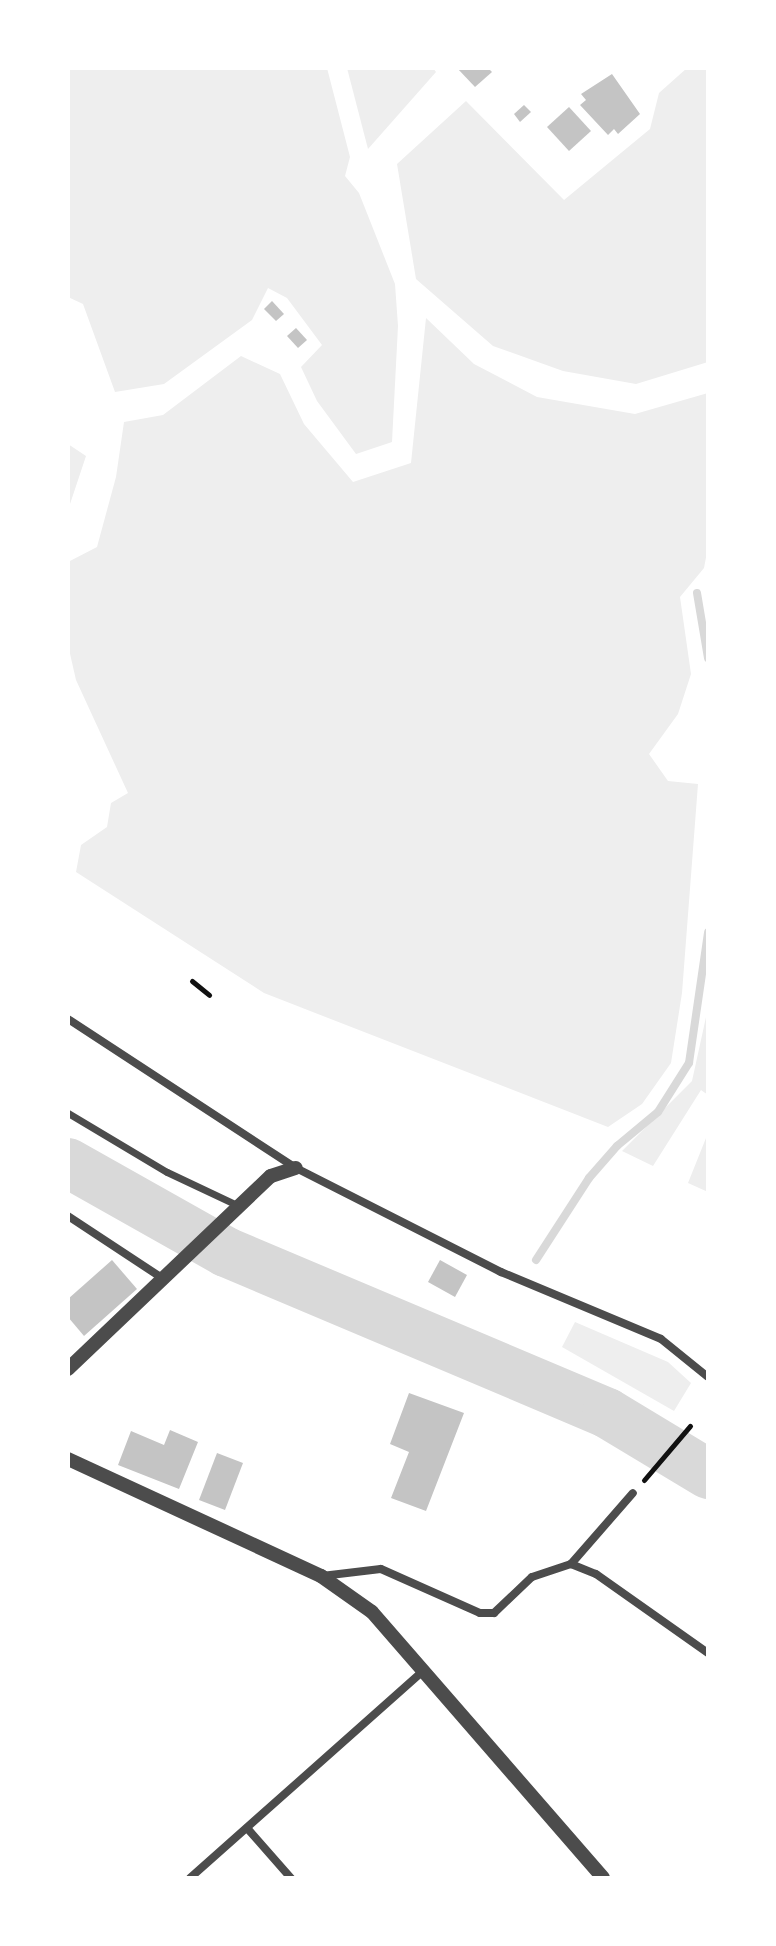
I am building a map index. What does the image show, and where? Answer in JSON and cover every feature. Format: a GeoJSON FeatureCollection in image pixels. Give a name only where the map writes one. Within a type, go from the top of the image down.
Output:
{"type":"FeatureCollection","features":[{"type":"Feature","properties":{"kind":"street"},"geometry":{"type":"LineString","coordinates":[[68,1019],[296,1168],[501,1272],[661,1339],[708,1377]]}},
{"type":"Feature","properties":{"kind":"street"},"geometry":{"type":"LineString","coordinates":[[68,1113],[234,1210]]}},
{"type":"Feature","properties":{"kind":"street"},"geometry":{"type":"LineString","coordinates":[[68,1369],[271,1176],[296,1168]]}},
{"type":"Feature","properties":{"kind":"street"},"geometry":{"type":"LineString","coordinates":[[68,1216],[167,1273]]}},
{"type":"Feature","properties":{"kind":"street"},"geometry":{"type":"LineString","coordinates":[[68,1459],[321,1576],[372,1612],[603,1878]]}},
{"type":"Feature","properties":{"kind":"street"},"geometry":{"type":"LineString","coordinates":[[321,1576],[381,1569],[480,1613],[494,1613],[532,1577],[571,1564],[633,1493]]}},
{"type":"Feature","properties":{"kind":"street"},"geometry":{"type":"LineString","coordinates":[[571,1564],[596,1574],[708,1653]]}},
{"type":"Feature","properties":{"kind":"street"},"geometry":{"type":"LineString","coordinates":[[190,1878],[423,1671]]}},
{"type":"Feature","properties":{"kind":"street"},"geometry":{"type":"LineString","coordinates":[[247,1828],[291,1878]]}},
{"type":"Feature","properties":{"kind":"path"},"geometry":{"type":"LineString","coordinates":[[192,981],[209,995]]}},
{"type":"Feature","properties":{"kind":"path"},"geometry":{"type":"LineString","coordinates":[[633,1493],[690,1426]]}},
{"type":"Feature","properties":{"kind":"shaded area"},"geometry":{"type":"Polygon","coordinates":[[[68,68],[327,68],[350,157],[345,176],[359,193],[395,284],[398,326],[392,442],[356,454],[317,401],[301,367],[322,345],[287,298],[268,288],[252,320],[164,384],[115,392],[83,304],[68,297],[68,68]]]}},
{"type":"Feature","properties":{"kind":"shaded area"},"geometry":{"type":"Polygon","coordinates":[[[347,68],[433,68],[436,72],[368,149],[347,68]]]}},
{"type":"Feature","properties":{"kind":"shaded area"},"geometry":{"type":"Polygon","coordinates":[[[687,68],[708,68],[708,362],[636,384],[563,371],[493,346],[416,279],[397,164],[466,101],[564,200],[650,129],[659,93],[687,68]]]}},
{"type":"Feature","properties":{"kind":"shaded area"},"geometry":{"type":"Polygon","coordinates":[[[426,318],[474,364],[537,397],[635,414],[708,393],[708,547],[704,568],[680,597],[691,674],[678,714],[649,754],[668,781],[698,784],[682,993],[671,1063],[642,1104],[608,1127],[264,993],[76,872],[81,845],[107,827],[111,803],[128,793],[76,680],[68,645],[68,562],[97,547],[116,477],[124,422],[163,415],[241,356],[280,374],[304,424],[353,482],[411,463],[426,318]]]}},
{"type":"Feature","properties":{"kind":"shaded area"},"geometry":{"type":"Polygon","coordinates":[[[68,444],[86,456],[68,510],[68,444]]]}},
{"type":"Feature","properties":{"kind":"shaded area"},"geometry":{"type":"Polygon","coordinates":[[[708,1008],[708,1095],[701,1090],[653,1166],[622,1151],[692,1081],[708,1008]]]}},
{"type":"Feature","properties":{"kind":"shaded area"},"geometry":{"type":"Polygon","coordinates":[[[708,1133],[708,1192],[688,1183],[708,1133]]]}},
{"type":"Feature","properties":{"kind":"shaded area"},"geometry":{"type":"Polygon","coordinates":[[[575,1322],[668,1362],[691,1383],[674,1411],[562,1347],[575,1322]]]}},
{"type":"Feature","properties":{"kind":"building"},"geometry":{"type":"Polygon","coordinates":[[[457,68],[488,68],[492,72],[475,87],[457,68]]]}},
{"type":"Feature","properties":{"kind":"building"},"geometry":{"type":"Polygon","coordinates":[[[612,74],[640,114],[618,134],[614,129],[608,135],[580,105],[586,100],[581,94],[612,74]]]}},
{"type":"Feature","properties":{"kind":"building"},"geometry":{"type":"Polygon","coordinates":[[[524,105],[531,112],[520,122],[514,114],[524,105]]]}},
{"type":"Feature","properties":{"kind":"building"},"geometry":{"type":"Polygon","coordinates":[[[569,107],[591,131],[569,151],[547,127],[569,107]]]}},
{"type":"Feature","properties":{"kind":"building"},"geometry":{"type":"Polygon","coordinates":[[[272,301],[284,314],[276,321],[264,309],[272,301]]]}},
{"type":"Feature","properties":{"kind":"building"},"geometry":{"type":"Polygon","coordinates":[[[296,328],[307,340],[298,348],[287,336],[296,328]]]}},
{"type":"Feature","properties":{"kind":"building"},"geometry":{"type":"Polygon","coordinates":[[[112,1260],[137,1289],[84,1336],[68,1317],[68,1299],[112,1260]]]}},
{"type":"Feature","properties":{"kind":"building"},"geometry":{"type":"Polygon","coordinates":[[[440,1260],[467,1275],[455,1297],[428,1282],[440,1260]]]}},
{"type":"Feature","properties":{"kind":"building"},"geometry":{"type":"Polygon","coordinates":[[[409,1393],[464,1413],[426,1511],[391,1498],[409,1452],[390,1444],[409,1393]]]}},
{"type":"Feature","properties":{"kind":"building"},"geometry":{"type":"Polygon","coordinates":[[[170,1430],[198,1442],[179,1489],[118,1465],[131,1431],[164,1445],[170,1430]]]}},
{"type":"Feature","properties":{"kind":"building"},"geometry":{"type":"Polygon","coordinates":[[[217,1453],[243,1463],[225,1510],[199,1500],[217,1453]]]}},
{"type":"Feature","properties":{"kind":"waterway"},"geometry":{"type":"LineString","coordinates":[[697,593],[708,658]]}},
{"type":"Feature","properties":{"kind":"waterway"},"geometry":{"type":"LineString","coordinates":[[536,1260],[589,1178],[617,1146],[658,1112],[689,1063],[708,932]]}},
{"type":"Feature","properties":{"kind":"waterway"},"geometry":{"type":"LineString","coordinates":[[68,1163],[226,1252],[607,1413],[708,1474]]}}]}
